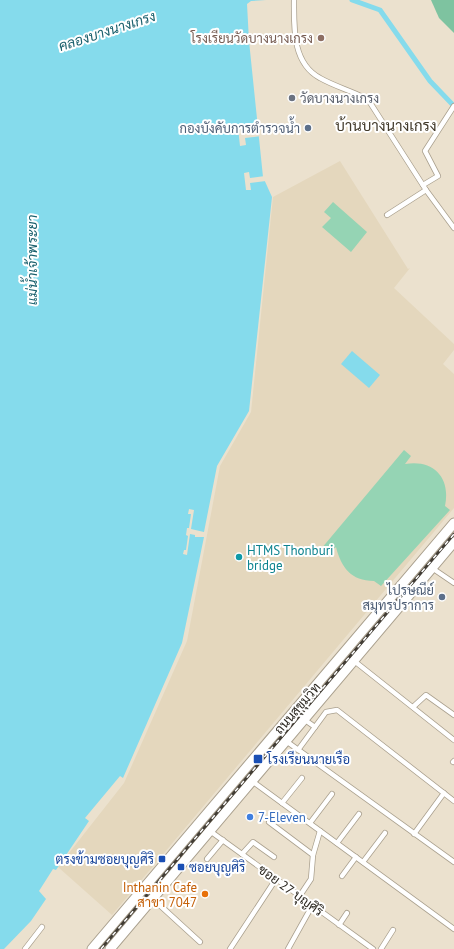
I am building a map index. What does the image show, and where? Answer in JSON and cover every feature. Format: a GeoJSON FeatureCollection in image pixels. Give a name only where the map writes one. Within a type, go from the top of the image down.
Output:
{"type":"FeatureCollection","features":[{"type":"Feature","properties":{"kind":"highway","name":"ถนนสุขุมวิท"},"geometry":{"type":"LineString","coordinates":[[92,949],[454,523]]}},
{"type":"Feature","properties":{"kind":"highway","name":"ถนนสุขุมวิท"},"geometry":{"type":"LineString","coordinates":[[110,949],[454,542]]}},
{"type":"Feature","properties":{"kind":"highway"},"geometry":{"type":"LineString","coordinates":[[328,671],[336,682]]}},
{"type":"Feature","properties":{"kind":"highway"},"geometry":{"type":"LineString","coordinates":[[315,687],[330,690]]}},
{"type":"Feature","properties":{"kind":"street"},"geometry":{"type":"LineString","coordinates":[[294,1],[294,29],[302,60],[307,68],[320,78],[363,97],[369,102],[424,187],[454,228]]}},
{"type":"Feature","properties":{"kind":"street"},"geometry":{"type":"LineString","coordinates":[[387,215],[438,176],[425,151],[453,107]]}},
{"type":"Feature","properties":{"kind":"street"},"geometry":{"type":"LineString","coordinates":[[432,568],[454,583]]}},
{"type":"Feature","properties":{"kind":"street"},"geometry":{"type":"LineString","coordinates":[[354,660],[454,740]]}},
{"type":"Feature","properties":{"kind":"street"},"geometry":{"type":"LineString","coordinates":[[413,707],[426,695],[454,715]]}},
{"type":"Feature","properties":{"kind":"street"},"geometry":{"type":"LineString","coordinates":[[298,750],[326,712],[337,710],[454,801]]}},
{"type":"Feature","properties":{"kind":"street"},"geometry":{"type":"LineString","coordinates":[[304,720],[315,727]]}},
{"type":"Feature","properties":{"kind":"street"},"geometry":{"type":"LineString","coordinates":[[286,741],[454,862]]}},
{"type":"Feature","properties":{"kind":"street"},"geometry":{"type":"LineString","coordinates":[[282,803],[302,778]]}},
{"type":"Feature","properties":{"kind":"street"},"geometry":{"type":"LineString","coordinates":[[252,781],[454,929]]}},
{"type":"Feature","properties":{"kind":"street"},"geometry":{"type":"LineString","coordinates":[[414,834],[444,793]]}},
{"type":"Feature","properties":{"kind":"street"},"geometry":{"type":"LineString","coordinates":[[310,823],[332,794]]}},
{"type":"Feature","properties":{"kind":"street"},"geometry":{"type":"LineString","coordinates":[[336,843],[359,814]]}},
{"type":"Feature","properties":{"kind":"street"},"geometry":{"type":"LineString","coordinates":[[269,822],[313,854]]}},
{"type":"Feature","properties":{"kind":"street","name":"ซอย 27 บุญศิริ"},"geometry":{"type":"LineString","coordinates":[[210,831],[299,897],[373,949]]}},
{"type":"Feature","properties":{"kind":"street"},"geometry":{"type":"LineString","coordinates":[[299,897],[311,879],[313,854],[320,831]]}},
{"type":"Feature","properties":{"kind":"street"},"geometry":{"type":"LineString","coordinates":[[363,862],[386,833]]}},
{"type":"Feature","properties":{"kind":"street"},"geometry":{"type":"LineString","coordinates":[[206,859],[223,840]]}},
{"type":"Feature","properties":{"kind":"street"},"geometry":{"type":"LineString","coordinates":[[242,854],[253,842],[274,857]]}},
{"type":"Feature","properties":{"kind":"street"},"geometry":{"type":"LineString","coordinates":[[342,876],[356,857]]}},
{"type":"Feature","properties":{"kind":"street"},"geometry":{"type":"LineString","coordinates":[[230,949],[276,879]]}},
{"type":"Feature","properties":{"kind":"street"},"geometry":{"type":"LineString","coordinates":[[153,898],[200,942]]}},
{"type":"Feature","properties":{"kind":"street"},"geometry":{"type":"LineString","coordinates":[[288,949],[312,906]]}},
{"type":"Feature","properties":{"kind":"street"},"geometry":{"type":"LineString","coordinates":[[339,925],[347,913]]}},
{"type":"Feature","properties":{"kind":"street"},"geometry":{"type":"LineString","coordinates":[[25,949],[42,927]]}},
{"type":"Feature","properties":{"kind":"street"},"geometry":{"type":"LineString","coordinates":[[381,949],[393,930]]}},
{"type":"Feature","properties":{"kind":"shaded area","name":"โรงเรียนนายเรือ"},"geometry":{"type":"Polygon","coordinates":[[[340,161],[408,269],[410,268],[394,288],[454,344],[454,350],[443,364],[454,374],[454,508],[112,915],[58,867],[124,783],[187,641],[220,466],[251,412],[273,197],[340,161]]]}},
{"type":"Feature","properties":{"kind":"green space"},"geometry":{"type":"Polygon","coordinates":[[[431,0],[454,0],[454,33],[439,18],[431,0]]]}},
{"type":"Feature","properties":{"kind":"green space"},"geometry":{"type":"Polygon","coordinates":[[[333,202],[367,232],[351,252],[322,227],[331,218],[324,212],[333,202]]]}},
{"type":"Feature","properties":{"kind":"green space"},"geometry":{"type":"Polygon","coordinates":[[[404,450],[411,456],[405,464],[424,464],[432,467],[438,472],[445,486],[445,506],[450,510],[381,586],[374,581],[353,576],[348,572],[341,561],[336,547],[328,555],[321,549],[404,450]]]}},
{"type":"Feature","properties":{"kind":"water","name":"แม่น้ำเจ้าพระยา"},"geometry":{"type":"Polygon","coordinates":[[[0,0],[266,0],[251,1],[247,4],[249,41],[263,177],[272,197],[249,411],[217,466],[204,532],[191,529],[194,510],[189,509],[188,514],[191,514],[189,528],[187,528],[186,535],[188,536],[186,550],[184,550],[183,554],[187,555],[190,534],[195,535],[195,537],[204,537],[182,643],[123,778],[120,776],[85,818],[89,821],[56,870],[53,869],[39,891],[46,899],[31,921],[4,949],[0,949],[0,0]]]}},
{"type":"Feature","properties":{"kind":"water"},"geometry":{"type":"Polygon","coordinates":[[[352,351],[380,375],[369,388],[341,364],[352,351]]]}},
{"type":"Feature","properties":{"kind":"pier"},"geometry":{"type":"Polygon","coordinates":[[[244,127],[245,133],[260,131],[261,136],[245,138],[246,145],[240,146],[238,128],[244,127]]]}},
{"type":"Feature","properties":{"kind":"pier"},"geometry":{"type":"Polygon","coordinates":[[[249,172],[250,178],[265,176],[266,181],[250,183],[251,190],[246,190],[244,173],[249,172]]]}},
{"type":"Feature","properties":{"kind":"waterway","name":"คลองบางนางเกรง"},"geometry":{"type":"LineString","coordinates":[[352,0],[380,10],[430,81],[454,106]]}},
{"type":"Feature","properties":{"kind":"railway"},"geometry":{"type":"LineString","coordinates":[[101,949],[454,534]]}},
{"type":"Feature","properties":{"kind":"place","name":"โรงเรียนวัดบางนางเกรง"},"geometry":{"type":"Point","coordinates":[321,38]}},
{"type":"Feature","properties":{"kind":"place","name":"วัดบางนางเกรง"},"geometry":{"type":"Point","coordinates":[292,98]}},
{"type":"Feature","properties":{"kind":"place","name":"กองบังคับการตำรวจน้ำ"},"geometry":{"type":"Point","coordinates":[308,128]}},
{"type":"Feature","properties":{"kind":"place","name":"HTMS Thonburi bridge"},"geometry":{"type":"Point","coordinates":[239,557]}},
{"type":"Feature","properties":{"kind":"place","name":"ไปรษณีย์ สมุทรปราการ"},"geometry":{"type":"Point","coordinates":[442,597]}},
{"type":"Feature","properties":{"kind":"place","name":"โรงเรียนนายเรือ"},"geometry":{"type":"Point","coordinates":[258,759]}},
{"type":"Feature","properties":{"kind":"place","name":"7-Eleven"},"geometry":{"type":"Point","coordinates":[250,817]}},
{"type":"Feature","properties":{"kind":"place","name":"ตรงข้ามซอยบุญศิริ"},"geometry":{"type":"Point","coordinates":[162,859]}},
{"type":"Feature","properties":{"kind":"place","name":"ซอยบุญศิริ"},"geometry":{"type":"Point","coordinates":[181,867]}},
{"type":"Feature","properties":{"kind":"place","name":"Inthanin Cafe สาขา 7047"},"geometry":{"type":"Point","coordinates":[205,894]}},
{"type":"Feature","properties":{"kind":"district","name":"บ้านบางนางเกรง"},"geometry":{"type":"Point","coordinates":[386,126]}}]}
